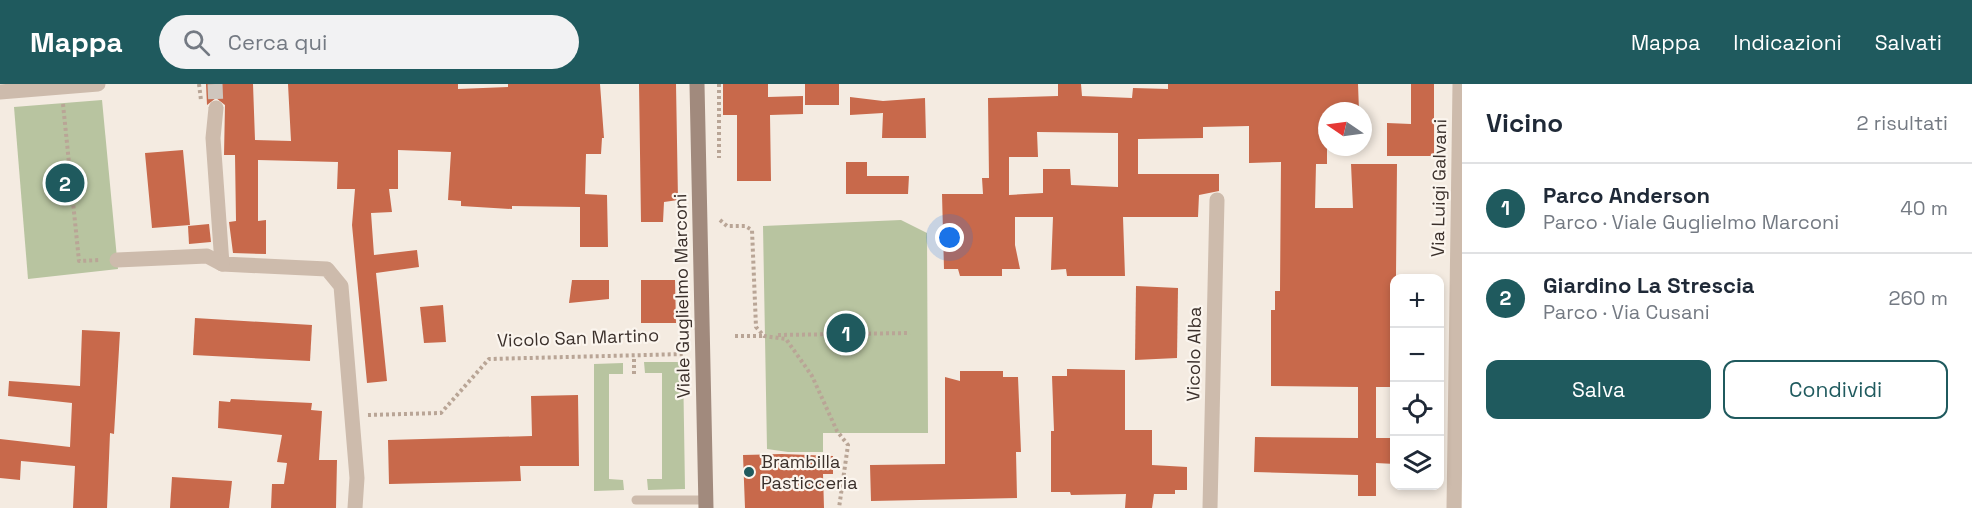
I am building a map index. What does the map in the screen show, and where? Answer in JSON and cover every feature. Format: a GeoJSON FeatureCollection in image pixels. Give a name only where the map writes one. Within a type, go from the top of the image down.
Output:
{"type":"FeatureCollection","features":[{"type":"Feature","properties":{"kind":"street"},"geometry":{"type":"LineString","coordinates":[[0,92],[98,84]]}},
{"type":"Feature","properties":{"kind":"street","name":"Viale Guglielmo Marconi"},"geometry":{"type":"LineString","coordinates":[[698,84],[706,504]]}},
{"type":"Feature","properties":{"kind":"street","name":"Via Luigi Galvani"},"geometry":{"type":"LineString","coordinates":[[1454,508],[1460,84]]}},
{"type":"Feature","properties":{"kind":"street"},"geometry":{"type":"LineString","coordinates":[[216,108],[213,138],[222,264]]}},
{"type":"Feature","properties":{"kind":"street","name":"Vicolo Alba"},"geometry":{"type":"LineString","coordinates":[[1210,508],[1217,200]]}},
{"type":"Feature","properties":{"kind":"street"},"geometry":{"type":"LineString","coordinates":[[117,260],[207,256],[222,264],[327,269],[341,286],[357,478],[355,508]]}},
{"type":"Feature","properties":{"kind":"lane"},"geometry":{"type":"LineString","coordinates":[[636,500],[706,504]]}},
{"type":"Feature","properties":{"kind":"path"},"geometry":{"type":"LineString","coordinates":[[719,84],[719,164]]}},
{"type":"Feature","properties":{"kind":"path"},"geometry":{"type":"LineString","coordinates":[[62,88],[79,261],[117,260]]}},
{"type":"Feature","properties":{"kind":"path"},"geometry":{"type":"LineString","coordinates":[[720,216],[720,222],[727,226],[745,226],[752,230],[756,327],[764,336],[786,339],[812,376],[837,431],[848,445],[839,508]]}},
{"type":"Feature","properties":{"kind":"path"},"geometry":{"type":"LineString","coordinates":[[735,336],[910,333]]}},
{"type":"Feature","properties":{"kind":"path","name":"Vicolo San Martino"},"geometry":{"type":"LineString","coordinates":[[352,415],[441,413],[489,359],[685,354]]}},
{"type":"Feature","properties":{"kind":"path"},"geometry":{"type":"LineString","coordinates":[[634,356],[634,374]]}},
{"type":"Feature","properties":{"kind":"green space"},"geometry":{"type":"Polygon","coordinates":[[[102,100],[118,269],[28,279],[14,107],[102,100]]]}},
{"type":"Feature","properties":{"kind":"green space"},"geometry":{"type":"Polygon","coordinates":[[[901,220],[927,233],[928,433],[823,433],[823,452],[788,452],[767,449],[763,226],[901,220]]]}},
{"type":"Feature","properties":{"kind":"green space"},"geometry":{"type":"Polygon","coordinates":[[[644,362],[683,362],[685,489],[648,490],[647,479],[662,479],[662,373],[645,373],[644,362]]]}},
{"type":"Feature","properties":{"kind":"green space"},"geometry":{"type":"Polygon","coordinates":[[[623,363],[623,374],[609,374],[609,479],[623,480],[624,490],[594,491],[594,364],[623,363]]]}},
{"type":"Feature","properties":{"kind":"building"},"geometry":{"type":"Polygon","coordinates":[[[206,84],[253,84],[255,140],[291,141],[288,84],[458,84],[458,89],[508,87],[508,84],[600,84],[604,138],[602,138],[601,154],[586,154],[585,194],[607,195],[608,247],[580,247],[580,207],[512,206],[512,209],[461,206],[461,201],[448,200],[451,152],[398,150],[398,189],[389,189],[392,212],[371,213],[374,255],[417,250],[419,267],[376,273],[387,381],[367,383],[352,225],[355,189],[337,189],[338,162],[258,160],[258,221],[266,220],[266,254],[233,253],[229,222],[236,221],[235,155],[224,155],[225,105],[216,98],[207,105],[206,84]]]}},
{"type":"Feature","properties":{"kind":"building"},"geometry":{"type":"Polygon","coordinates":[[[639,84],[676,84],[678,200],[664,202],[663,222],[641,222],[639,84]]]}},
{"type":"Feature","properties":{"kind":"building"},"geometry":{"type":"Polygon","coordinates":[[[723,84],[768,84],[768,97],[803,96],[803,114],[770,115],[771,181],[737,181],[737,115],[723,115],[723,84]]]}},
{"type":"Feature","properties":{"kind":"building"},"geometry":{"type":"Polygon","coordinates":[[[805,84],[839,84],[839,105],[805,105],[805,84]]]}},
{"type":"Feature","properties":{"kind":"building"},"geometry":{"type":"Polygon","coordinates":[[[1058,84],[1081,84],[1082,96],[1132,98],[1133,88],[1168,89],[1168,84],[1358,84],[1359,102],[1318,102],[1318,156],[1327,156],[1327,164],[1316,164],[1315,208],[1353,208],[1351,164],[1397,164],[1396,274],[1390,274],[1390,387],[1376,387],[1376,438],[1390,438],[1390,464],[1376,463],[1376,496],[1358,496],[1358,475],[1254,472],[1255,437],[1358,438],[1358,387],[1271,386],[1271,310],[1275,310],[1275,291],[1280,291],[1281,162],[1249,163],[1249,126],[1203,127],[1203,138],[1138,139],[1138,174],[1219,174],[1219,191],[1199,195],[1198,217],[1123,217],[1125,276],[1067,276],[1066,269],[1051,270],[1053,217],[1015,217],[1015,245],[1020,269],[1002,269],[1002,276],[960,276],[958,269],[944,269],[942,194],[983,194],[982,178],[989,178],[988,98],[1058,96],[1058,84]],[[1037,132],[1038,157],[1009,157],[1009,195],[1043,193],[1043,169],[1070,169],[1071,185],[1118,187],[1118,133],[1037,132]]]}},
{"type":"Feature","properties":{"kind":"building"},"geometry":{"type":"Polygon","coordinates":[[[1411,84],[1434,84],[1434,156],[1387,156],[1387,123],[1411,124],[1411,84]]]}},
{"type":"Feature","properties":{"kind":"building"},"geometry":{"type":"Polygon","coordinates":[[[850,97],[883,101],[925,98],[926,138],[882,138],[883,113],[850,115],[850,97]]]}},
{"type":"Feature","properties":{"kind":"building"},"geometry":{"type":"Polygon","coordinates":[[[183,150],[190,225],[152,228],[145,153],[183,150]]]}},
{"type":"Feature","properties":{"kind":"building"},"geometry":{"type":"Polygon","coordinates":[[[846,162],[867,162],[867,176],[909,176],[908,194],[846,194],[846,162]]]}},
{"type":"Feature","properties":{"kind":"building"},"geometry":{"type":"Polygon","coordinates":[[[209,224],[211,242],[189,244],[188,226],[209,224]]]}},
{"type":"Feature","properties":{"kind":"building"},"geometry":{"type":"Polygon","coordinates":[[[572,280],[609,280],[609,299],[569,303],[572,280]]]}},
{"type":"Feature","properties":{"kind":"building"},"geometry":{"type":"Polygon","coordinates":[[[641,280],[675,280],[676,323],[641,323],[641,280]]]}},
{"type":"Feature","properties":{"kind":"building"},"geometry":{"type":"Polygon","coordinates":[[[1136,286],[1178,288],[1177,358],[1135,360],[1136,286]]]}},
{"type":"Feature","properties":{"kind":"building"},"geometry":{"type":"Polygon","coordinates":[[[443,305],[446,342],[424,343],[420,307],[443,305]]]}},
{"type":"Feature","properties":{"kind":"building"},"geometry":{"type":"Polygon","coordinates":[[[195,318],[312,325],[310,361],[193,355],[195,318]]]}},
{"type":"Feature","properties":{"kind":"building"},"geometry":{"type":"Polygon","coordinates":[[[82,330],[120,332],[114,434],[110,433],[107,508],[73,508],[75,466],[21,461],[20,480],[0,478],[0,439],[70,447],[72,403],[8,396],[9,381],[80,386],[82,330]]]}},
{"type":"Feature","properties":{"kind":"building"},"geometry":{"type":"Polygon","coordinates":[[[1067,369],[1125,370],[1125,430],[1152,430],[1152,465],[1187,467],[1187,490],[1175,490],[1175,494],[1154,494],[1152,508],[1125,508],[1126,494],[1071,495],[1070,492],[1051,492],[1051,431],[1054,431],[1052,376],[1067,376],[1067,369]]]}},
{"type":"Feature","properties":{"kind":"building"},"geometry":{"type":"Polygon","coordinates":[[[960,371],[1003,371],[1003,377],[1018,377],[1021,452],[1016,452],[1017,498],[871,501],[870,465],[945,464],[945,377],[960,381],[960,371]]]}},
{"type":"Feature","properties":{"kind":"building"},"geometry":{"type":"Polygon","coordinates":[[[578,395],[579,466],[520,466],[521,481],[389,484],[388,440],[532,436],[531,396],[578,395]]]}},
{"type":"Feature","properties":{"kind":"building"},"geometry":{"type":"Polygon","coordinates":[[[231,399],[312,403],[311,410],[322,411],[319,460],[337,460],[336,508],[271,508],[272,484],[284,484],[287,463],[277,462],[282,435],[218,428],[219,401],[230,402],[231,399]]]}},
{"type":"Feature","properties":{"kind":"building"},"geometry":{"type":"Polygon","coordinates":[[[743,455],[833,456],[833,474],[823,474],[824,508],[745,508],[743,455]]]}},
{"type":"Feature","properties":{"kind":"building"},"geometry":{"type":"Polygon","coordinates":[[[172,477],[232,481],[229,508],[170,508],[172,477]]]}},
{"type":"Feature","properties":{"kind":"tunnel"},"geometry":{"type":"LineString","coordinates":[[215,84],[216,108]]}},
{"type":"Feature","properties":{"kind":"place","name":"Giardino La Strescia"},"geometry":{"type":"Point","coordinates":[65,183]}},
{"type":"Feature","properties":{"kind":"place","name":"Parco Anderson"},"geometry":{"type":"Point","coordinates":[846,333]}},
{"type":"Feature","properties":{"kind":"place","name":"Brambilla Pasticceria"},"geometry":{"type":"Point","coordinates":[749,472]}}]}
